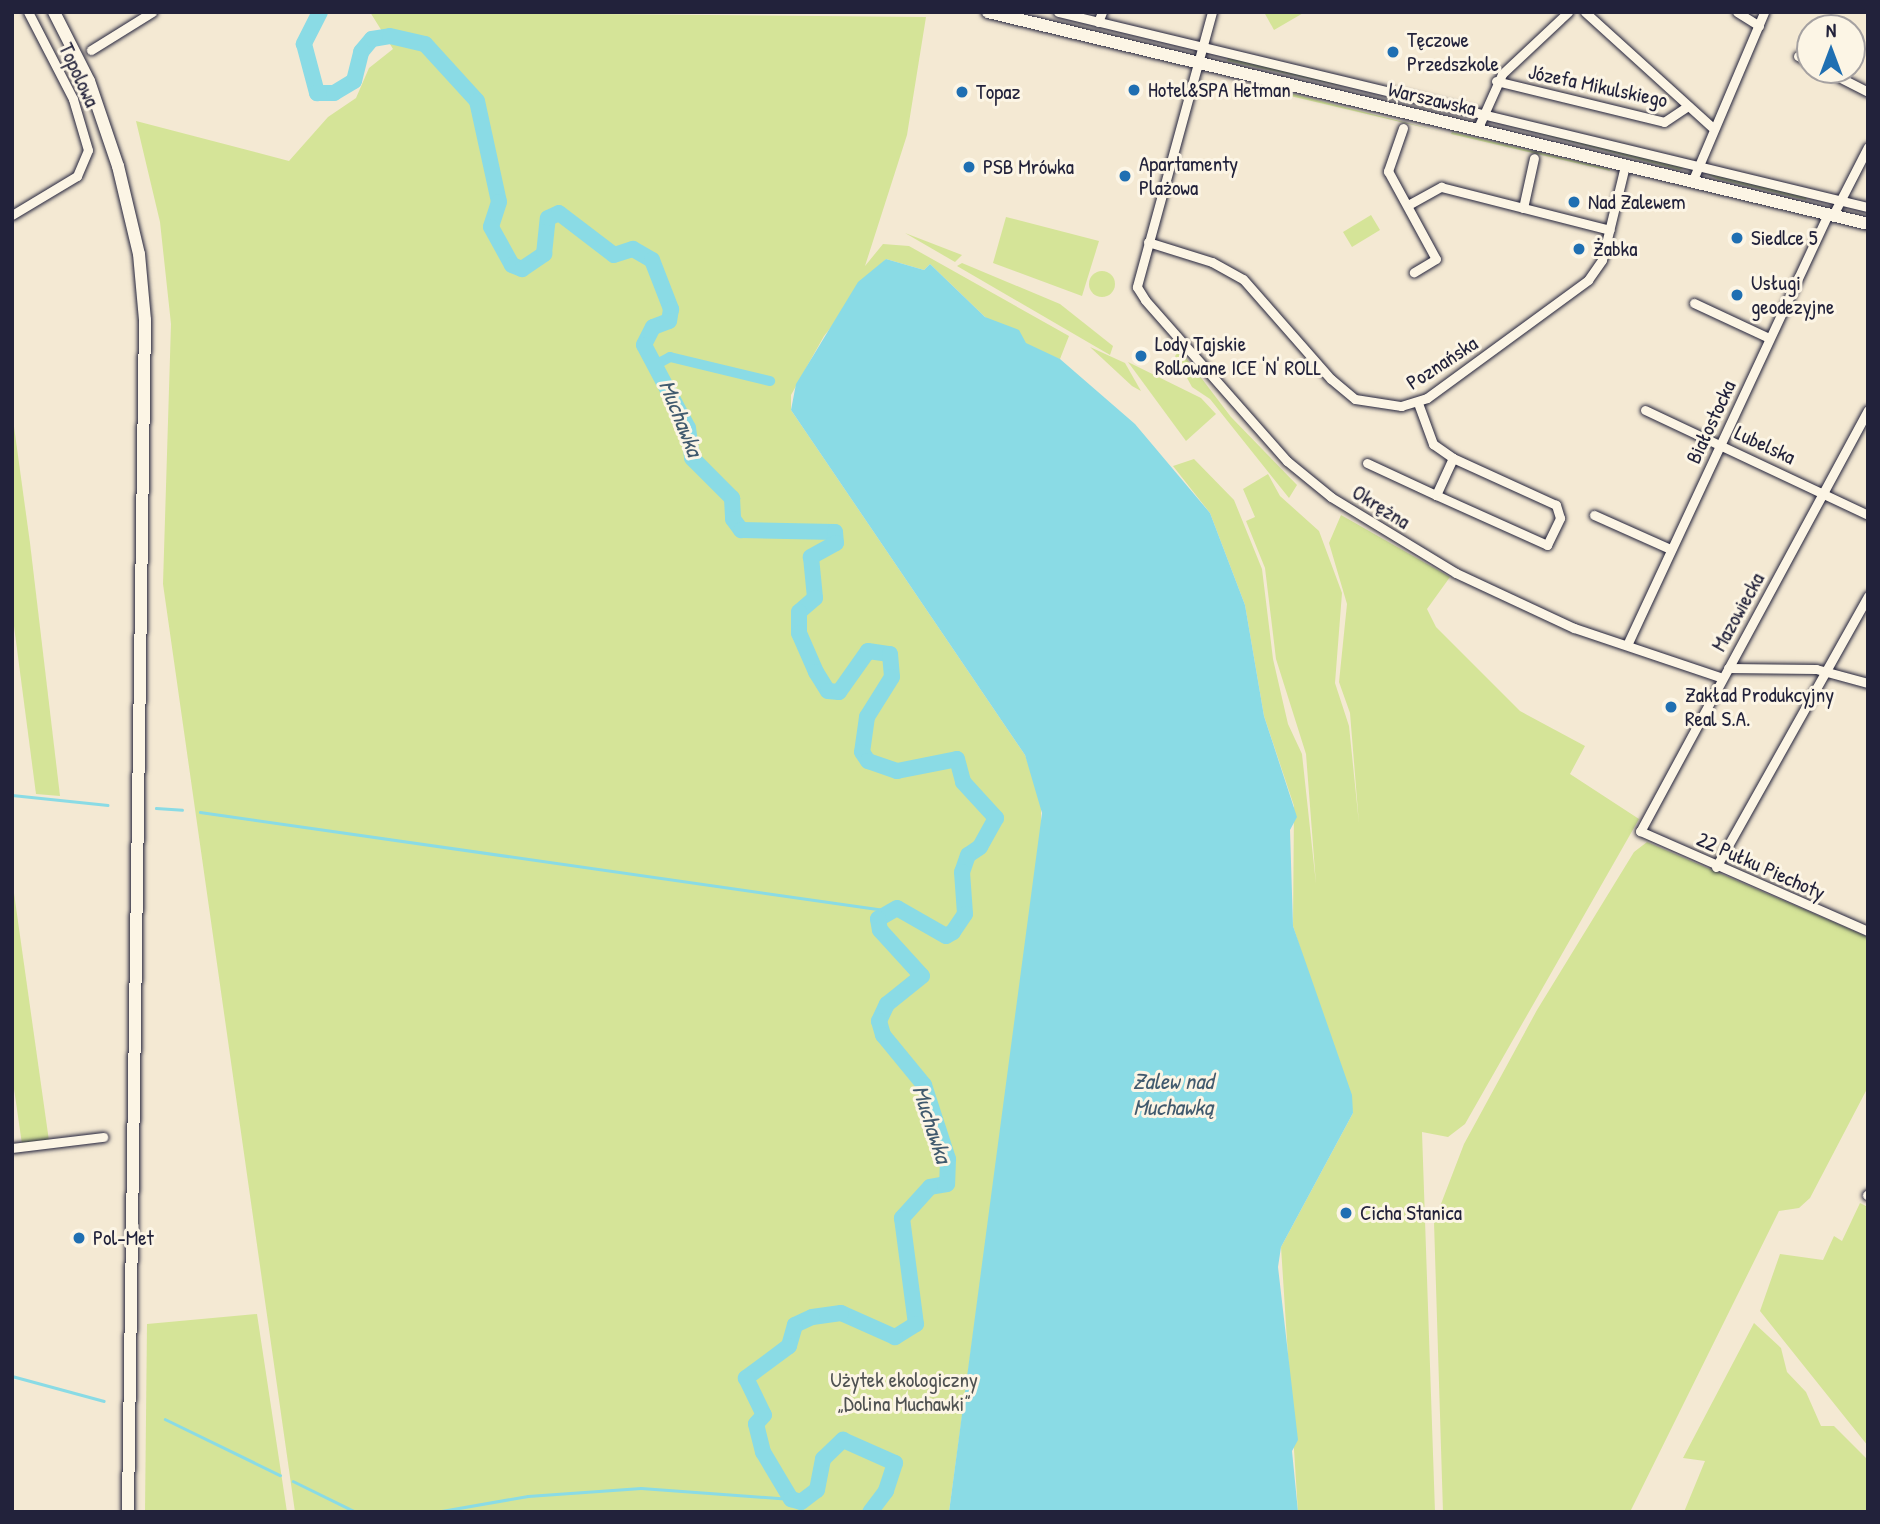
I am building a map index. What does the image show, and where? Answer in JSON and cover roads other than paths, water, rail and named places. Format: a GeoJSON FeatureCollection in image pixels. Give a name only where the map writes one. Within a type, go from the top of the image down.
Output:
{"type":"FeatureCollection","features":[{"type":"Feature","properties":{"kind":"main road"},"geometry":{"type":"LineString","coordinates":[[54,12],[89,81],[118,166],[139,254],[145,320],[128,1512]]}},
{"type":"Feature","properties":{"kind":"main road","name":"Warszawska"},"geometry":{"type":"LineString","coordinates":[[988,12],[1868,224]]}},
{"type":"Feature","properties":{"kind":"street","name":"Topolowa"},"geometry":{"type":"LineString","coordinates":[[12,215],[76,176],[87,156],[72,99],[28,12]]}},
{"type":"Feature","properties":{"kind":"street"},"geometry":{"type":"LineString","coordinates":[[91,50],[152,12]]}},
{"type":"Feature","properties":{"kind":"street"},"geometry":{"type":"LineString","coordinates":[[1058,12],[1100,17],[1198,46],[1868,207]]}},
{"type":"Feature","properties":{"kind":"street","name":"Okrężna"},"geometry":{"type":"LineString","coordinates":[[1212,12],[1198,46],[1137,287],[1145,300],[1305,477],[1456,573],[1627,645],[1720,677]]}},
{"type":"Feature","properties":{"kind":"street"},"geometry":{"type":"LineString","coordinates":[[1478,130],[1496,81],[1568,12]]}},
{"type":"Feature","properties":{"kind":"street"},"geometry":{"type":"LineString","coordinates":[[1585,12],[1686,107],[1712,127]]}},
{"type":"Feature","properties":{"kind":"street"},"geometry":{"type":"LineString","coordinates":[[1737,12],[1759,26]]}},
{"type":"Feature","properties":{"kind":"street"},"geometry":{"type":"LineString","coordinates":[[1692,182],[1712,127],[1764,12]]}},
{"type":"Feature","properties":{"kind":"street","name":"Józefa Mikulskiego"},"geometry":{"type":"LineString","coordinates":[[1496,81],[1664,122],[1686,107]]}},
{"type":"Feature","properties":{"kind":"street"},"geometry":{"type":"LineString","coordinates":[[1852,84],[1868,92]]}},
{"type":"Feature","properties":{"kind":"street"},"geometry":{"type":"LineString","coordinates":[[1403,128],[1388,171],[1436,259],[1414,272]]}},
{"type":"Feature","properties":{"kind":"street","name":"Białostocka"},"geometry":{"type":"LineString","coordinates":[[1627,645],[1769,338],[1830,215],[1868,147]]}},
{"type":"Feature","properties":{"kind":"street"},"geometry":{"type":"LineString","coordinates":[[1523,208],[1534,158]]}},
{"type":"Feature","properties":{"kind":"street","name":"Poznańska"},"geometry":{"type":"LineString","coordinates":[[1148,242],[1212,262],[1242,279],[1356,399],[1388,407],[1418,403],[1588,280],[1609,230],[1625,166]]}},
{"type":"Feature","properties":{"kind":"street"},"geometry":{"type":"LineString","coordinates":[[1408,205],[1441,187],[1609,230]]}},
{"type":"Feature","properties":{"kind":"street"},"geometry":{"type":"LineString","coordinates":[[1694,303],[1769,338]]}},
{"type":"Feature","properties":{"kind":"street"},"geometry":{"type":"LineString","coordinates":[[1367,463],[1547,545],[1560,517],[1556,505],[1453,458],[1433,444],[1418,403]]}},
{"type":"Feature","properties":{"kind":"street","name":"Lubelska"},"geometry":{"type":"LineString","coordinates":[[1645,410],[1868,515]]}},
{"type":"Feature","properties":{"kind":"street","name":"Mazowiecka"},"geometry":{"type":"LineString","coordinates":[[1640,831],[1720,677],[1728,668],[1868,410]]}},
{"type":"Feature","properties":{"kind":"street"},"geometry":{"type":"LineString","coordinates":[[1436,495],[1453,458]]}},
{"type":"Feature","properties":{"kind":"street"},"geometry":{"type":"LineString","coordinates":[[1594,515],[1670,549]]}},
{"type":"Feature","properties":{"kind":"street"},"geometry":{"type":"LineString","coordinates":[[1716,867],[1868,596]]}},
{"type":"Feature","properties":{"kind":"street"},"geometry":{"type":"LineString","coordinates":[[1728,668],[1825,670],[1868,683]]}},
{"type":"Feature","properties":{"kind":"street","name":"22 Pułku Piechoty"},"geometry":{"type":"LineString","coordinates":[[1640,831],[1716,867],[1868,931]]}},
{"type":"Feature","properties":{"kind":"street"},"geometry":{"type":"LineString","coordinates":[[12,1148],[103,1137]]}},
{"type":"Feature","properties":{"kind":"water","name":"Zalew nad Muchawką"},"geometry":{"type":"Polygon","coordinates":[[[886,259],[924,270],[930,264],[985,317],[1019,330],[1026,343],[1060,359],[1135,424],[1210,513],[1245,605],[1264,716],[1297,817],[1290,830],[1293,926],[1352,1095],[1353,1113],[1281,1247],[1278,1267],[1298,1440],[1292,1451],[1298,1512],[949,1512],[1042,813],[1025,755],[791,410],[796,384],[858,282],[886,259]]]}},
{"type":"Feature","properties":{"kind":"waterway","name":"Muchawka"},"geometry":{"type":"LineString","coordinates":[[320,12],[304,44],[317,93],[334,93],[354,81],[361,52],[372,39],[390,36],[425,44],[477,101],[499,202],[491,227],[512,265],[522,269],[544,254],[548,218],[559,213],[614,255],[633,249],[652,260],[671,309],[669,321],[653,327],[644,345],[688,428],[692,458],[732,498],[733,519],[741,530],[835,532],[836,543],[811,557],[815,598],[799,612],[799,633],[816,672],[828,691],[839,692],[868,651],[890,654],[892,677],[867,717],[862,752],[868,761],[897,771],[957,759],[963,782],[996,818],[980,847],[968,855],[962,872],[965,914],[953,932],[946,936],[897,908],[878,919],[880,930],[922,976],[887,1004],[879,1021],[883,1035],[924,1085],[948,1159],[947,1184],[930,1187],[902,1218],[916,1324],[895,1337],[841,1313],[812,1317],[795,1325],[789,1346],[746,1378],[764,1415],[756,1424],[763,1452],[791,1499],[801,1502],[817,1490],[823,1459],[843,1440],[895,1463],[886,1491],[870,1512]]}},
{"type":"Feature","properties":{"kind":"waterway"},"geometry":{"type":"LineString","coordinates":[[657,364],[670,357],[770,381]]}},
{"type":"Feature","properties":{"kind":"waterway"},"geometry":{"type":"LineString","coordinates":[[12,795],[107,805]]}},
{"type":"Feature","properties":{"kind":"waterway"},"geometry":{"type":"LineString","coordinates":[[156,808],[182,810]]}},
{"type":"Feature","properties":{"kind":"waterway"},"geometry":{"type":"LineString","coordinates":[[200,812],[884,910]]}},
{"type":"Feature","properties":{"kind":"waterway"},"geometry":{"type":"LineString","coordinates":[[12,1376],[104,1401]]}},
{"type":"Feature","properties":{"kind":"waterway"},"geometry":{"type":"LineString","coordinates":[[165,1419],[280,1475]]}},
{"type":"Feature","properties":{"kind":"waterway"},"geometry":{"type":"LineString","coordinates":[[293,1481],[356,1512]]}},
{"type":"Feature","properties":{"kind":"waterway"},"geometry":{"type":"LineString","coordinates":[[436,1512],[528,1496],[641,1488],[791,1499]]}},
{"type":"Feature","properties":{"kind":"place","name":"Tęczowe Przedszkole"},"geometry":{"type":"Point","coordinates":[1393,52]}},
{"type":"Feature","properties":{"kind":"place","name":"Hotel&SPA Hetman"},"geometry":{"type":"Point","coordinates":[1134,90]}},
{"type":"Feature","properties":{"kind":"place","name":"Topaz"},"geometry":{"type":"Point","coordinates":[962,92]}},
{"type":"Feature","properties":{"kind":"place","name":"PSB Mrówka"},"geometry":{"type":"Point","coordinates":[969,167]}},
{"type":"Feature","properties":{"kind":"place","name":"Apartamenty Plażowa"},"geometry":{"type":"Point","coordinates":[1125,176]}},
{"type":"Feature","properties":{"kind":"place","name":"Nad Zalewem"},"geometry":{"type":"Point","coordinates":[1574,202]}},
{"type":"Feature","properties":{"kind":"place","name":"Siedlce 5"},"geometry":{"type":"Point","coordinates":[1737,238]}},
{"type":"Feature","properties":{"kind":"place","name":"Żabka"},"geometry":{"type":"Point","coordinates":[1579,249]}},
{"type":"Feature","properties":{"kind":"place","name":"Usługi geodezyjne"},"geometry":{"type":"Point","coordinates":[1737,295]}},
{"type":"Feature","properties":{"kind":"place","name":"Lody Tajskie Rollowane ICE 'N' ROLL"},"geometry":{"type":"Point","coordinates":[1141,356]}},
{"type":"Feature","properties":{"kind":"place","name":"Zakład Produkcyjny Real S.A."},"geometry":{"type":"Point","coordinates":[1671,707]}},
{"type":"Feature","properties":{"kind":"place","name":"Cicha Stanica"},"geometry":{"type":"Point","coordinates":[1346,1213]}},
{"type":"Feature","properties":{"kind":"place","name":"Pol-Met"},"geometry":{"type":"Point","coordinates":[79,1238]}},
{"type":"Feature","properties":{"kind":"park label","name":"Użytek ekologiczny „Dolina Muchawki”"},"geometry":{"type":"Point","coordinates":[904,1392]}}]}
